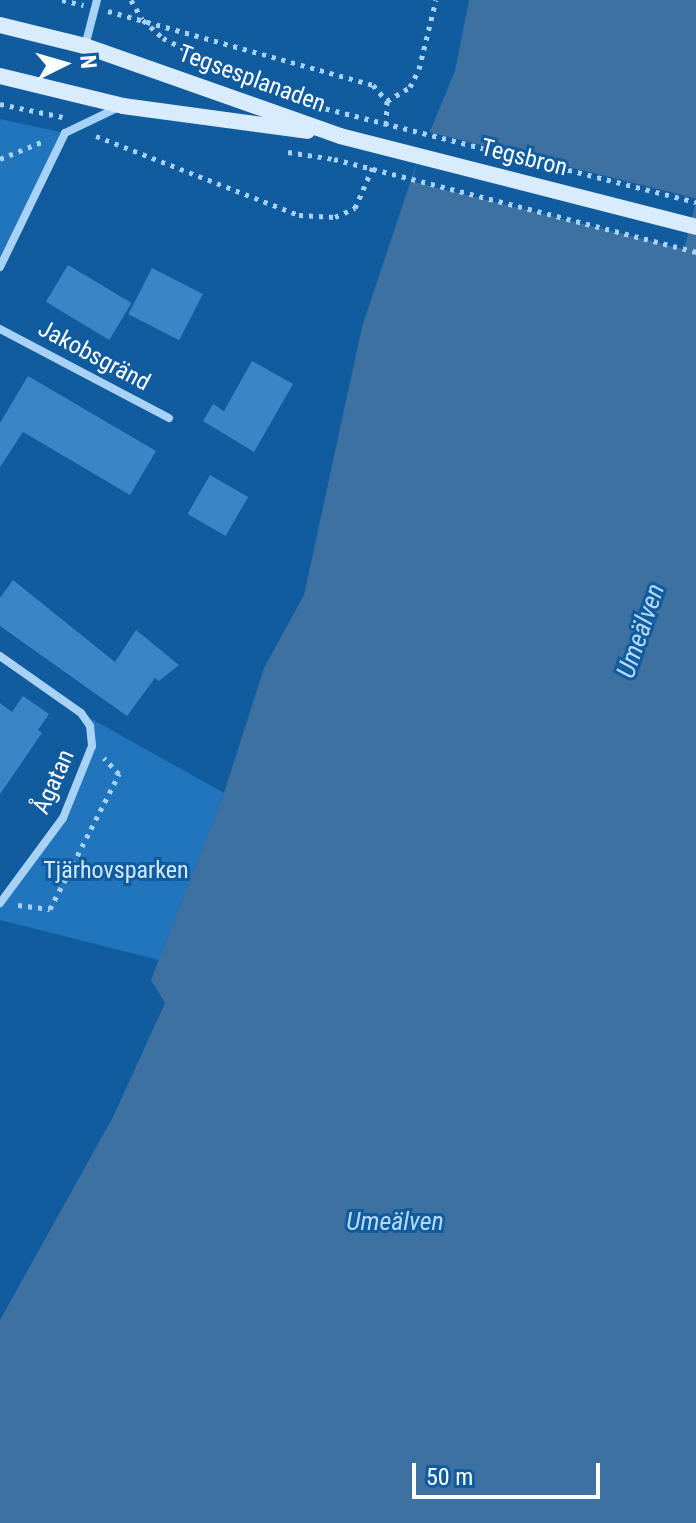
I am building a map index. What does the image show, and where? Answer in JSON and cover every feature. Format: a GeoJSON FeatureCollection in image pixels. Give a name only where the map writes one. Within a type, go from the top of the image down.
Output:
{"type":"FeatureCollection","features":[{"type":"Feature","properties":{"kind":"main road","name":"Tegsesplanaden"},"geometry":{"type":"LineString","coordinates":[[0,25],[85,46],[340,136]]}},
{"type":"Feature","properties":{"kind":"main road","name":"Tegsesplanaden"},"geometry":{"type":"LineString","coordinates":[[0,76],[123,106],[340,136]]}},
{"type":"Feature","properties":{"kind":"main road","name":"Tegsbron"},"geometry":{"type":"LineString","coordinates":[[340,136],[696,227]]}},
{"type":"Feature","properties":{"kind":"street"},"geometry":{"type":"LineString","coordinates":[[85,46],[96,4]]}},
{"type":"Feature","properties":{"kind":"street"},"geometry":{"type":"LineString","coordinates":[[0,267],[65,133],[76,125],[123,106]]}},
{"type":"Feature","properties":{"kind":"street","name":"Jakobsgränd"},"geometry":{"type":"LineString","coordinates":[[0,329],[169,418]]}},
{"type":"Feature","properties":{"kind":"street","name":"Ågatan"},"geometry":{"type":"LineString","coordinates":[[0,656],[81,713],[90,726],[92,746],[63,818],[0,903]]}},
{"type":"Feature","properties":{"kind":"path"},"geometry":{"type":"LineString","coordinates":[[131,0],[143,20],[163,38],[218,66],[316,106],[696,202]]}},
{"type":"Feature","properties":{"kind":"path"},"geometry":{"type":"LineString","coordinates":[[387,101],[410,87],[419,69],[436,0]]}},
{"type":"Feature","properties":{"kind":"path"},"geometry":{"type":"LineString","coordinates":[[96,4],[363,81],[387,101]]}},
{"type":"Feature","properties":{"kind":"path"},"geometry":{"type":"LineString","coordinates":[[383,139],[387,101]]}},
{"type":"Feature","properties":{"kind":"path"},"geometry":{"type":"LineString","coordinates":[[0,104],[64,117],[92,134],[311,215],[335,217],[355,208],[378,152]]}},
{"type":"Feature","properties":{"kind":"path"},"geometry":{"type":"LineString","coordinates":[[0,159],[65,133]]}},
{"type":"Feature","properties":{"kind":"path"},"geometry":{"type":"LineString","coordinates":[[334,159],[696,252]]}},
{"type":"Feature","properties":{"kind":"path"},"geometry":{"type":"LineString","coordinates":[[0,903],[50,909],[119,774],[92,746]]}},
{"type":"Feature","properties":{"kind":"green space"},"geometry":{"type":"Polygon","coordinates":[[[0,119],[65,133],[0,267],[0,119]]]}},
{"type":"Feature","properties":{"kind":"green space","name":"Tjärhovsparken"},"geometry":{"type":"Polygon","coordinates":[[[81,713],[224,793],[159,960],[0,920],[0,903],[63,818],[92,746],[90,726],[81,713]]]}},
{"type":"Feature","properties":{"kind":"water","name":"Umeälven"},"geometry":{"type":"Polygon","coordinates":[[[469,0],[696,0],[696,1523],[0,1523],[0,1320],[113,1117],[165,1003],[151,980],[224,793],[264,668],[304,595],[362,327],[416,165],[455,71],[469,0]]]}},
{"type":"Feature","properties":{"kind":"pier"},"geometry":{"type":"Polygon","coordinates":[[[425,131],[696,199],[684,249],[412,181],[425,131]]]}},
{"type":"Feature","properties":{"kind":"building"},"geometry":{"type":"Polygon","coordinates":[[[68,265],[131,303],[109,340],[46,302],[68,265]]]}},
{"type":"Feature","properties":{"kind":"building"},"geometry":{"type":"Polygon","coordinates":[[[152,268],[203,294],[179,340],[128,314],[152,268]]]}},
{"type":"Feature","properties":{"kind":"building"},"geometry":{"type":"Polygon","coordinates":[[[252,361],[293,384],[254,452],[203,421],[213,404],[224,411],[252,361]]]}},
{"type":"Feature","properties":{"kind":"building"},"geometry":{"type":"Polygon","coordinates":[[[28,376],[156,451],[130,495],[23,432],[0,467],[0,423],[28,376]]]}},
{"type":"Feature","properties":{"kind":"building"},"geometry":{"type":"Polygon","coordinates":[[[210,475],[248,497],[226,536],[188,514],[210,475]]]}},
{"type":"Feature","properties":{"kind":"building"},"geometry":{"type":"Polygon","coordinates":[[[13,580],[115,662],[136,630],[179,665],[159,681],[155,678],[127,716],[0,626],[0,598],[13,580]]]}},
{"type":"Feature","properties":{"kind":"building"},"geometry":{"type":"Polygon","coordinates":[[[23,696],[49,714],[38,730],[42,733],[0,794],[0,703],[12,712],[23,696]]]}}]}
